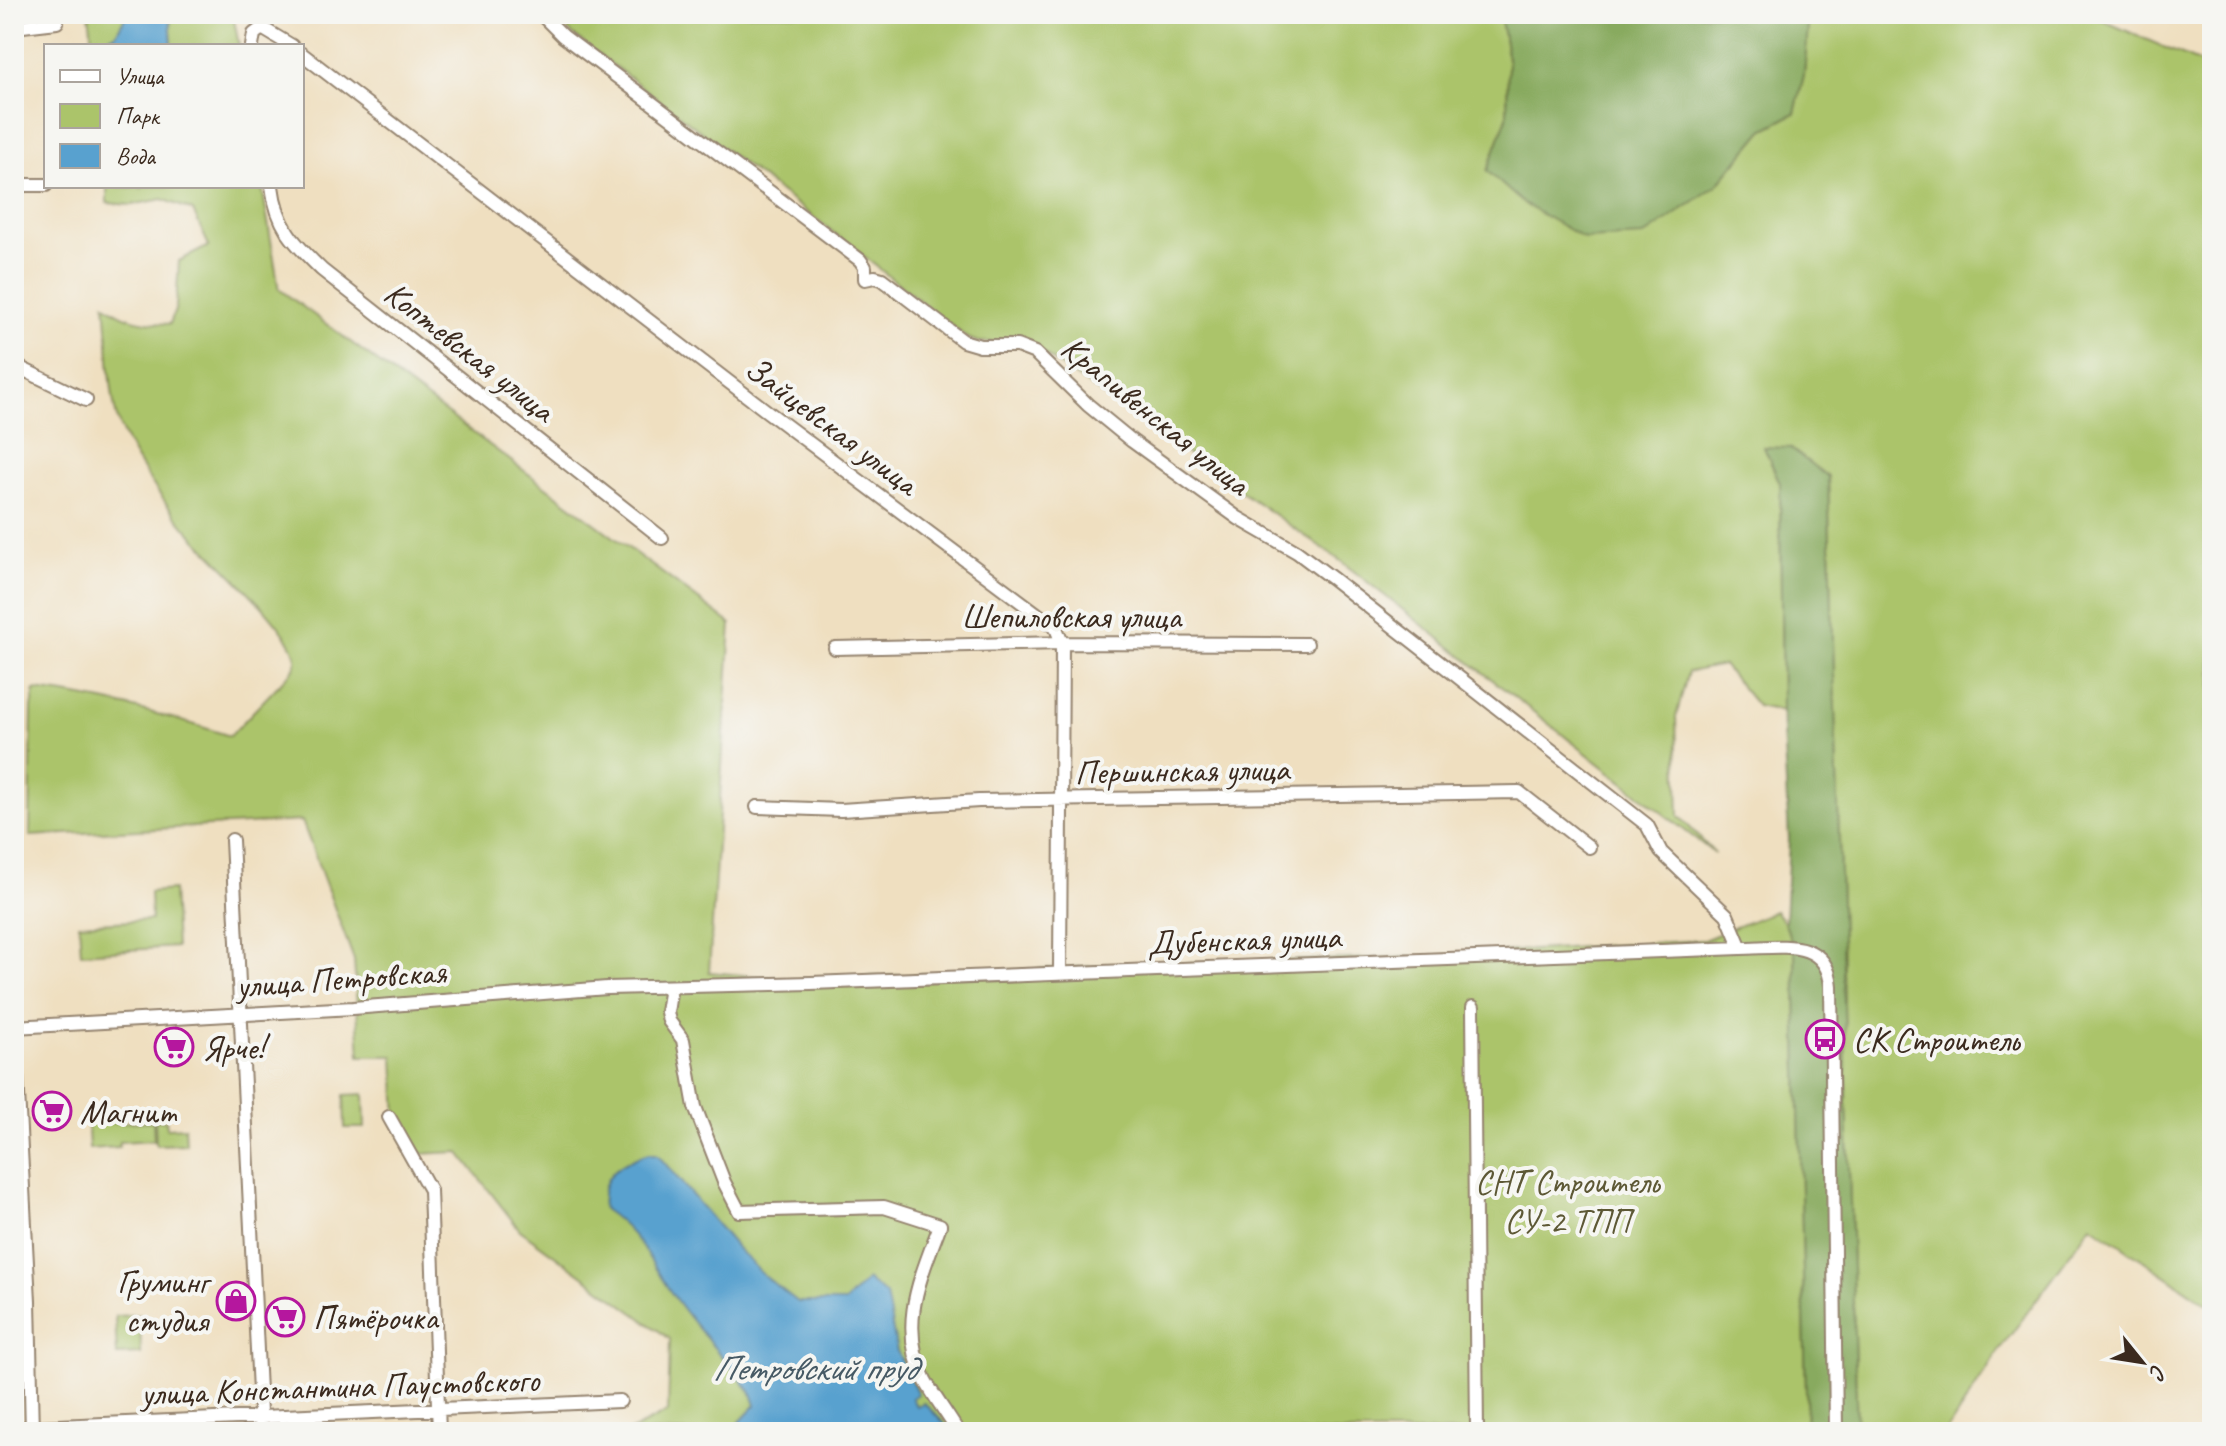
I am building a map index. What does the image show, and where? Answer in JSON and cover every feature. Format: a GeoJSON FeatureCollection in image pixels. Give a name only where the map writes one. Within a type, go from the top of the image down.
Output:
{"type":"FeatureCollection","features":[{"type":"Feature","properties":{"kind":"street","name":"Крапивенская улица"},"geometry":{"type":"LineString","coordinates":[[541,14],[563,36],[860,260],[865,267],[865,279],[882,279],[963,341],[980,346],[1017,346],[1035,353],[1088,405],[1132,441],[1238,518],[1297,552],[1333,579],[1647,825],[1661,852],[1727,915],[1741,948]]}},
{"type":"Feature","properties":{"kind":"street"},"geometry":{"type":"LineString","coordinates":[[14,27],[57,22]]}},
{"type":"Feature","properties":{"kind":"street"},"geometry":{"type":"LineString","coordinates":[[252,44],[259,28],[267,28],[289,44]]}},
{"type":"Feature","properties":{"kind":"street","name":"Зайцевская улица"},"geometry":{"type":"LineString","coordinates":[[304,56],[764,409],[1046,619],[1059,632],[1062,643]]}},
{"type":"Feature","properties":{"kind":"street"},"geometry":{"type":"LineString","coordinates":[[14,185],[44,185]]}},
{"type":"Feature","properties":{"kind":"street","name":"Коптевская улица"},"geometry":{"type":"LineString","coordinates":[[272,188],[284,229],[322,270],[662,538]]}},
{"type":"Feature","properties":{"kind":"street"},"geometry":{"type":"LineString","coordinates":[[14,365],[86,400]]}},
{"type":"Feature","properties":{"kind":"street"},"geometry":{"type":"LineString","coordinates":[[1060,973],[1062,643]]}},
{"type":"Feature","properties":{"kind":"street","name":"Шепиловская улица"},"geometry":{"type":"LineString","coordinates":[[835,648],[1062,643],[1307,644]]}},
{"type":"Feature","properties":{"kind":"street","name":"Першинская улица"},"geometry":{"type":"LineString","coordinates":[[757,807],[841,810],[979,801],[1519,792],[1589,847]]}},
{"type":"Feature","properties":{"kind":"street"},"geometry":{"type":"LineString","coordinates":[[232,840],[261,1432]]}},
{"type":"Feature","properties":{"kind":"street","name":"Дубенская улица"},"geometry":{"type":"LineString","coordinates":[[671,987],[1741,948],[1793,948],[1818,955],[1827,967],[1831,986],[1836,1432]]}},
{"type":"Feature","properties":{"kind":"street"},"geometry":{"type":"LineString","coordinates":[[671,987],[667,1012],[669,1021],[683,1040],[695,1107],[724,1182],[739,1211],[884,1207],[940,1225],[911,1309],[912,1334],[923,1375],[958,1432]]}},
{"type":"Feature","properties":{"kind":"street","name":"улица Петровская"},"geometry":{"type":"LineString","coordinates":[[14,1027],[353,1008],[543,991],[671,987]]}},
{"type":"Feature","properties":{"kind":"street"},"geometry":{"type":"LineString","coordinates":[[1473,1007],[1477,1432]]}},
{"type":"Feature","properties":{"kind":"street"},"geometry":{"type":"LineString","coordinates":[[14,1017],[29,1301],[32,1430]]}},
{"type":"Feature","properties":{"kind":"street"},"geometry":{"type":"LineString","coordinates":[[389,1117],[430,1190],[439,1432]]}},
{"type":"Feature","properties":{"kind":"street","name":"улица Константина Паустовского"},"geometry":{"type":"LineString","coordinates":[[14,1428],[32,1430],[260,1416],[438,1411],[620,1401]]}},
{"type":"Feature","properties":{"kind":"green space"},"geometry":{"type":"Polygon","coordinates":[[[89,14],[127,14],[116,34],[109,37],[107,44],[93,44],[89,14]]]}},
{"type":"Feature","properties":{"kind":"green space"},"geometry":{"type":"Polygon","coordinates":[[[170,14],[233,14],[239,44],[172,44],[170,14]]]}},
{"type":"Feature","properties":{"kind":"green space"},"geometry":{"type":"Polygon","coordinates":[[[552,14],[1500,14],[1508,61],[1507,117],[1487,171],[1717,185],[1763,130],[1795,113],[1804,75],[1809,14],[2088,14],[2212,68],[2212,1307],[2091,1225],[1999,1351],[1946,1432],[1857,1432],[1828,476],[1764,447],[1780,483],[1782,711],[1757,706],[1723,665],[1688,672],[1676,717],[1679,816],[1715,854],[1338,559],[1028,343],[978,342],[967,338],[572,34],[552,14]]]}},
{"type":"Feature","properties":{"kind":"green space"},"geometry":{"type":"Polygon","coordinates":[[[1500,14],[1809,14],[1804,75],[1795,113],[1763,130],[1717,185],[1644,236],[1585,239],[1524,204],[1487,171],[1507,117],[1508,61],[1500,14]]]}},
{"type":"Feature","properties":{"kind":"green space","name":"СНТ Строитель СУ-2 ТПП"},"geometry":{"type":"Polygon","coordinates":[[[107,188],[262,188],[279,289],[731,624],[709,972],[798,980],[1103,966],[1414,957],[1704,940],[1775,911],[1785,923],[1795,953],[1807,1432],[629,1432],[668,1412],[670,1339],[520,1230],[459,1152],[417,1154],[397,1119],[394,1056],[360,1056],[354,960],[302,821],[30,836],[35,690],[134,708],[230,736],[293,670],[296,662],[292,647],[269,614],[195,538],[149,479],[128,444],[116,414],[105,304],[135,320],[170,324],[176,307],[179,261],[209,246],[193,211],[163,199],[131,205],[107,203],[107,188]]]}},
{"type":"Feature","properties":{"kind":"green space"},"geometry":{"type":"Polygon","coordinates":[[[1764,447],[1790,448],[1828,477],[1857,1432],[1807,1432],[1795,953],[1785,923],[1789,839],[1782,711],[1780,483],[1764,447]]]}},
{"type":"Feature","properties":{"kind":"green space"},"geometry":{"type":"Polygon","coordinates":[[[173,890],[176,947],[81,953],[79,924],[151,920],[150,892],[173,890]]]}},
{"type":"Feature","properties":{"kind":"green space"},"geometry":{"type":"Polygon","coordinates":[[[364,1094],[365,1128],[345,1128],[344,1095],[364,1094]]]}},
{"type":"Feature","properties":{"kind":"green space"},"geometry":{"type":"Polygon","coordinates":[[[103,1111],[104,1123],[153,1121],[154,1140],[120,1142],[119,1147],[89,1149],[87,1112],[103,1111]]]}},
{"type":"Feature","properties":{"kind":"green space"},"geometry":{"type":"Polygon","coordinates":[[[166,1120],[167,1128],[185,1127],[186,1144],[156,1145],[155,1121],[166,1120]]]}},
{"type":"Feature","properties":{"kind":"green space"},"geometry":{"type":"Polygon","coordinates":[[[140,1315],[141,1354],[117,1355],[115,1316],[140,1315]]]}},
{"type":"Feature","properties":{"kind":"water"},"geometry":{"type":"Polygon","coordinates":[[[127,14],[170,14],[172,44],[107,44],[109,37],[116,34],[127,14]]]}},
{"type":"Feature","properties":{"kind":"water","name":"Петровский пруд"},"geometry":{"type":"Polygon","coordinates":[[[649,1153],[658,1155],[763,1275],[798,1302],[845,1302],[867,1280],[886,1295],[897,1351],[918,1394],[912,1398],[916,1406],[924,1403],[944,1423],[948,1432],[723,1432],[734,1428],[756,1405],[752,1394],[686,1313],[637,1240],[603,1209],[604,1187],[613,1172],[649,1153]]]}},
{"type":"Feature","properties":{"kind":"place","name":"СК Строитель"},"geometry":{"type":"Point","coordinates":[1825,1039]}},
{"type":"Feature","properties":{"kind":"place","name":"Ярче!"},"geometry":{"type":"Point","coordinates":[174,1047]}},
{"type":"Feature","properties":{"kind":"place","name":"Магнит"},"geometry":{"type":"Point","coordinates":[52,1111]}},
{"type":"Feature","properties":{"kind":"place","name":"Груминг студия"},"geometry":{"type":"Point","coordinates":[236,1301]}},
{"type":"Feature","properties":{"kind":"place","name":"Пятёрочка"},"geometry":{"type":"Point","coordinates":[285,1317]}}]}
